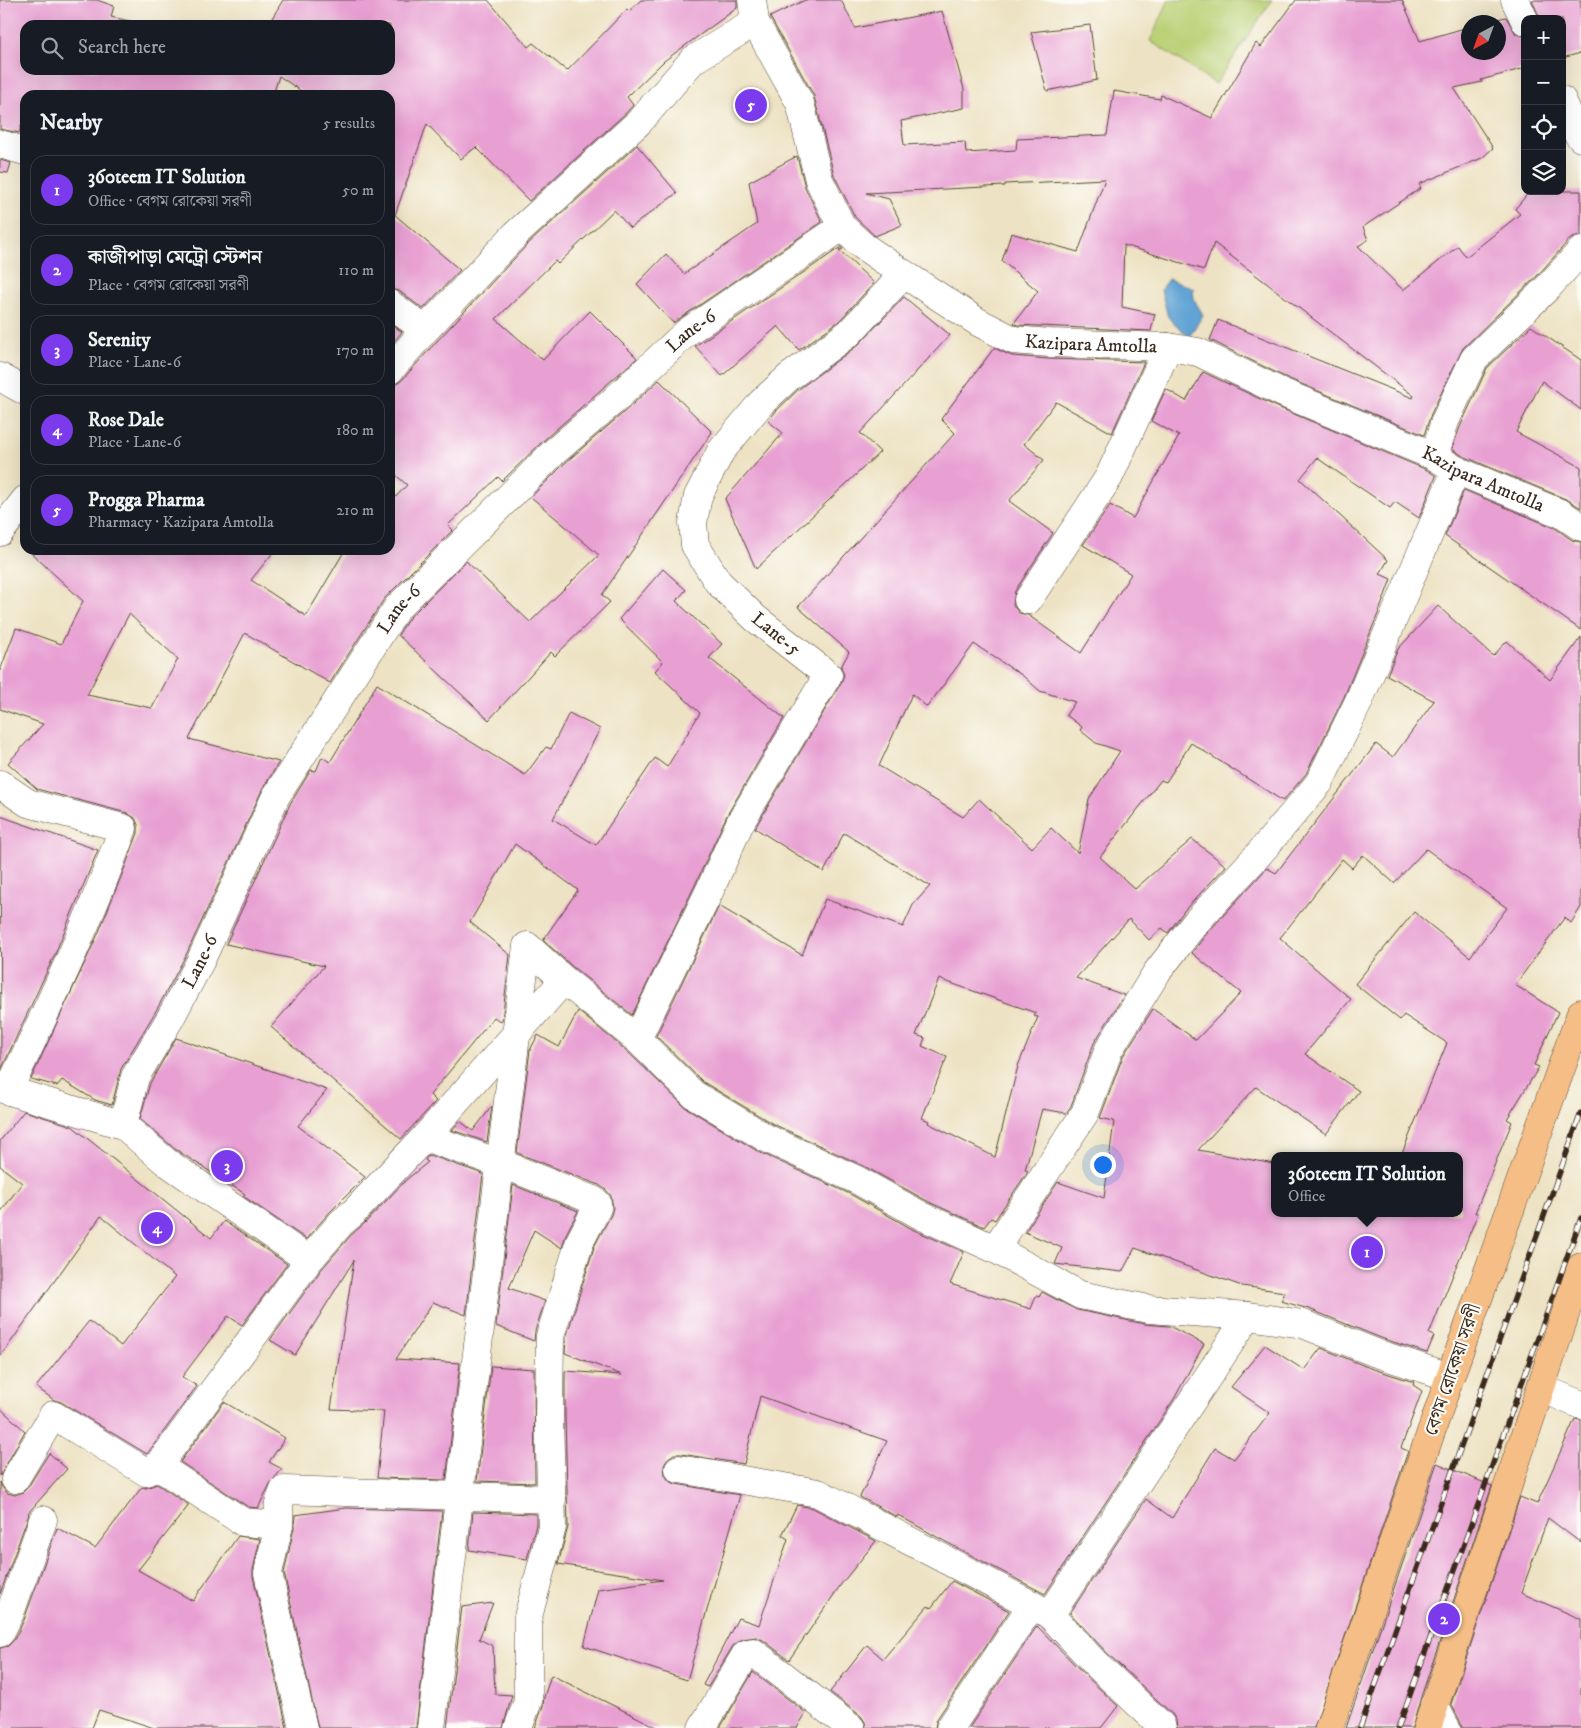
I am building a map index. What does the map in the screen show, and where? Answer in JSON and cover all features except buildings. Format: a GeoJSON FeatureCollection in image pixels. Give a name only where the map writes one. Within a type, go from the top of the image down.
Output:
{"type":"FeatureCollection","features":[{"type":"Feature","properties":{"kind":"main road","name":"বেগম রোকেয়া সরণী"},"geometry":{"type":"LineString","coordinates":[[1329,1728],[1450,1377],[1581,1013]]}},
{"type":"Feature","properties":{"kind":"main road"},"geometry":{"type":"LineString","coordinates":[[1435,1720],[1540,1388],[1581,1267]]}},
{"type":"Feature","properties":{"kind":"street"},"geometry":{"type":"LineString","coordinates":[[1514,0],[1522,15]]}},
{"type":"Feature","properties":{"kind":"street"},"geometry":{"type":"LineString","coordinates":[[395,364],[516,234],[639,122],[693,60],[753,11]]}},
{"type":"Feature","properties":{"kind":"street","name":"Kazipara Amtolla"},"geometry":{"type":"LineString","coordinates":[[753,11],[800,103],[819,180],[842,226],[863,246],[978,322],[1013,340],[1168,347],[1198,352],[1280,392],[1562,514],[1581,527]]}},
{"type":"Feature","properties":{"kind":"street"},"geometry":{"type":"LineString","coordinates":[[1564,105],[1576,133],[1581,138]]}},
{"type":"Feature","properties":{"kind":"street"},"geometry":{"type":"LineString","coordinates":[[0,144],[20,150]]}},
{"type":"Feature","properties":{"kind":"street","name":"Lane-6"},"geometry":{"type":"LineString","coordinates":[[123,1125],[135,1077],[171,1017],[200,962],[276,796],[397,608],[554,452],[612,403],[688,332],[842,226]]}},
{"type":"Feature","properties":{"kind":"street"},"geometry":{"type":"LineString","coordinates":[[995,1249],[1085,1113],[1109,1049],[1157,972],[1196,922],[1258,855],[1319,783],[1358,703],[1445,463],[1445,421],[1474,359],[1549,286],[1581,251]]}},
{"type":"Feature","properties":{"kind":"street","name":"Lane-5"},"geometry":{"type":"LineString","coordinates":[[637,1039],[709,892],[740,823],[828,675],[755,618],[718,582],[696,545],[692,523],[698,496],[721,451],[762,402],[789,377],[849,333],[904,274]]}},
{"type":"Feature","properties":{"kind":"street"},"geometry":{"type":"LineString","coordinates":[[395,308],[425,330]]}},
{"type":"Feature","properties":{"kind":"street"},"geometry":{"type":"LineString","coordinates":[[1028,600],[1109,477],[1168,347]]}},
{"type":"Feature","properties":{"kind":"street"},"geometry":{"type":"LineString","coordinates":[[0,377],[20,388]]}},
{"type":"Feature","properties":{"kind":"street"},"geometry":{"type":"LineString","coordinates":[[3,523],[20,505]]}},
{"type":"Feature","properties":{"kind":"street"},"geometry":{"type":"LineString","coordinates":[[0,784],[28,803],[123,828],[104,882],[48,1007],[4,1089],[123,1125],[165,1161],[309,1260]]}},
{"type":"Feature","properties":{"kind":"street"},"geometry":{"type":"LineString","coordinates":[[431,1728],[527,946],[564,980],[637,1039],[693,1094],[766,1138],[857,1180],[922,1216],[995,1249],[1080,1294],[1148,1308],[1248,1316],[1303,1324],[1376,1352],[1450,1377]]}},
{"type":"Feature","properties":{"kind":"street"},"geometry":{"type":"LineString","coordinates":[[15,1479],[53,1415],[146,1472],[158,1466],[309,1260],[341,1223],[354,1212],[425,1137],[564,980]]}},
{"type":"Feature","properties":{"kind":"street"},"geometry":{"type":"LineString","coordinates":[[425,1137],[510,1167],[597,1203],[597,1208],[580,1241],[550,1336],[549,1416],[552,1527],[528,1616],[528,1702],[518,1728]]}},
{"type":"Feature","properties":{"kind":"street"},"geometry":{"type":"LineString","coordinates":[[950,1728],[1041,1610],[1248,1316]]}},
{"type":"Feature","properties":{"kind":"street"},"geometry":{"type":"LineString","coordinates":[[1540,1388],[1581,1405]]}},
{"type":"Feature","properties":{"kind":"street"},"geometry":{"type":"LineString","coordinates":[[158,1466],[243,1522],[278,1525]]}},
{"type":"Feature","properties":{"kind":"street"},"geometry":{"type":"LineString","coordinates":[[679,1468],[818,1493],[1041,1610],[1162,1728]]}},
{"type":"Feature","properties":{"kind":"street"},"geometry":{"type":"LineString","coordinates":[[303,1728],[268,1574],[284,1490],[552,1499]]}},
{"type":"Feature","properties":{"kind":"street"},"geometry":{"type":"LineString","coordinates":[[0,1633],[10,1613],[43,1520]]}},
{"type":"Feature","properties":{"kind":"street"},"geometry":{"type":"LineString","coordinates":[[702,1728],[742,1664],[746,1654],[753,1652],[851,1728]]}},
{"type":"Feature","properties":{"kind":"green space"},"geometry":{"type":"Polygon","coordinates":[[[1169,0],[1272,0],[1216,84],[1150,41],[1169,0]]]}},
{"type":"Feature","properties":{"kind":"water"},"geometry":{"type":"Polygon","coordinates":[[[1168,279],[1193,288],[1194,299],[1203,315],[1189,337],[1168,317],[1161,290],[1168,279]]]}},
{"type":"Feature","properties":{"kind":"railway"},"geometry":{"type":"LineString","coordinates":[[1360,1728],[1581,1113]]}},
{"type":"Feature","properties":{"kind":"railway"},"geometry":{"type":"LineString","coordinates":[[1398,1728],[1581,1218]]}},
{"type":"Feature","properties":{"kind":"place","name":"Progga Pharma"},"geometry":{"type":"Point","coordinates":[751,105]}},
{"type":"Feature","properties":{"kind":"place","name":"Serenity"},"geometry":{"type":"Point","coordinates":[227,1166]}},
{"type":"Feature","properties":{"kind":"place","name":"Rose Dale"},"geometry":{"type":"Point","coordinates":[157,1228]}},
{"type":"Feature","properties":{"kind":"place","name":"360teem IT Solution"},"geometry":{"type":"Point","coordinates":[1367,1252]}},
{"type":"Feature","properties":{"kind":"place","name":"কাজীপাড়া মেট্রো স্টেশন"},"geometry":{"type":"Point","coordinates":[1444,1619]}}]}
